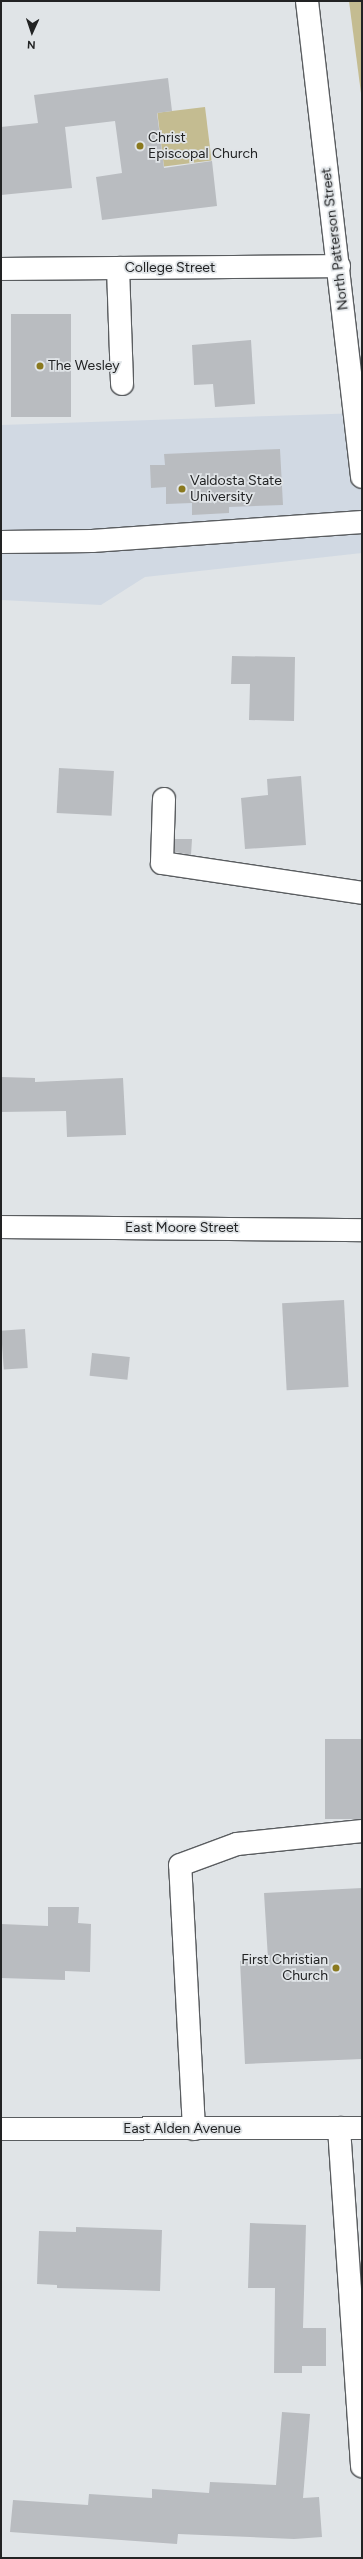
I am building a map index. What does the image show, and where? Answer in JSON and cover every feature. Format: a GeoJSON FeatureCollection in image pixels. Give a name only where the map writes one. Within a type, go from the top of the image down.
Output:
{"type":"FeatureCollection","features":[{"type":"Feature","properties":{"kind":"street","name":"North Patterson Street"},"geometry":{"type":"LineString","coordinates":[[307,1],[362,477]]}},
{"type":"Feature","properties":{"kind":"street","name":"College Street"},"geometry":{"type":"LineString","coordinates":[[1,269],[338,266]]}},
{"type":"Feature","properties":{"kind":"street"},"geometry":{"type":"LineString","coordinates":[[118,268],[122,384]]}},
{"type":"Feature","properties":{"kind":"street"},"geometry":{"type":"LineString","coordinates":[[1,542],[92,541],[362,522]]}},
{"type":"Feature","properties":{"kind":"street"},"geometry":{"type":"LineString","coordinates":[[164,799],[162,863],[362,893]]}},
{"type":"Feature","properties":{"kind":"street","name":"East Moore Street"},"geometry":{"type":"LineString","coordinates":[[1,1227],[362,1230]]}},
{"type":"Feature","properties":{"kind":"street"},"geometry":{"type":"LineString","coordinates":[[194,2129],[180,1865],[237,1844],[362,1831]]}},
{"type":"Feature","properties":{"kind":"street"},"geometry":{"type":"LineString","coordinates":[[339,2128],[362,2466]]}},
{"type":"Feature","properties":{"kind":"street","name":"East Alden Avenue"},"geometry":{"type":"LineString","coordinates":[[1,2129],[362,2128]]}},
{"type":"Feature","properties":{"kind":"shaded area"},"geometry":{"type":"Polygon","coordinates":[[[349,1],[362,1],[362,101],[349,1]]]}},
{"type":"Feature","properties":{"kind":"shaded area"},"geometry":{"type":"Polygon","coordinates":[[[205,107],[212,161],[164,166],[157,113],[205,107]]]}},
{"type":"Feature","properties":{"kind":"shaded area","name":"Valdosta State University"},"geometry":{"type":"Polygon","coordinates":[[[362,413],[362,553],[145,577],[101,605],[1,600],[1,425],[362,413]]]}},
{"type":"Feature","properties":{"kind":"building","name":"Christ Episcopal Church"},"geometry":{"type":"Polygon","coordinates":[[[168,78],[172,111],[157,113],[164,168],[212,161],[217,206],[102,220],[96,177],[122,173],[115,121],[65,127],[72,188],[1,195],[1,127],[38,123],[34,95],[168,78]]]}},
{"type":"Feature","properties":{"kind":"building","name":"The Wesley"},"geometry":{"type":"Polygon","coordinates":[[[11,314],[71,314],[71,417],[11,417],[11,314]]]}},
{"type":"Feature","properties":{"kind":"building"},"geometry":{"type":"Polygon","coordinates":[[[251,340],[255,404],[215,407],[213,384],[194,385],[192,345],[251,340]]]}},
{"type":"Feature","properties":{"kind":"building"},"geometry":{"type":"Polygon","coordinates":[[[280,449],[283,505],[229,507],[229,513],[192,515],[192,503],[166,504],[166,487],[151,488],[150,465],[165,465],[164,454],[280,449]]]}},
{"type":"Feature","properties":{"kind":"building"},"geometry":{"type":"Polygon","coordinates":[[[232,656],[295,657],[294,721],[249,720],[250,684],[231,684],[232,656]]]}},
{"type":"Feature","properties":{"kind":"building"},"geometry":{"type":"Polygon","coordinates":[[[59,768],[114,771],[112,816],[57,813],[59,768]]]}},
{"type":"Feature","properties":{"kind":"building"},"geometry":{"type":"Polygon","coordinates":[[[301,776],[306,845],[245,849],[241,798],[268,795],[267,779],[301,776]]]}},
{"type":"Feature","properties":{"kind":"building"},"geometry":{"type":"Polygon","coordinates":[[[175,839],[192,839],[191,855],[175,852],[175,839]]]}},
{"type":"Feature","properties":{"kind":"building"},"geometry":{"type":"Polygon","coordinates":[[[1,1077],[35,1078],[35,1082],[123,1078],[126,1135],[67,1137],[66,1111],[1,1112],[1,1077]]]}},
{"type":"Feature","properties":{"kind":"building"},"geometry":{"type":"Polygon","coordinates":[[[344,1300],[349,1387],[287,1390],[282,1303],[344,1300]]]}},
{"type":"Feature","properties":{"kind":"building"},"geometry":{"type":"Polygon","coordinates":[[[25,1329],[28,1368],[4,1370],[1,1331],[25,1329]]]}},
{"type":"Feature","properties":{"kind":"building"},"geometry":{"type":"Polygon","coordinates":[[[92,1353],[130,1357],[127,1380],[90,1376],[92,1353]]]}},
{"type":"Feature","properties":{"kind":"building"},"geometry":{"type":"Polygon","coordinates":[[[325,1739],[362,1739],[362,1819],[325,1819],[325,1739]]]}},
{"type":"Feature","properties":{"kind":"building","name":"First Christian Church"},"geometry":{"type":"Polygon","coordinates":[[[362,1888],[362,2059],[245,2064],[240,1961],[268,1959],[264,1893],[362,1888]]]}},
{"type":"Feature","properties":{"kind":"building"},"geometry":{"type":"Polygon","coordinates":[[[48,1907],[79,1907],[78,1923],[91,1924],[90,1972],[65,1971],[65,1980],[1,1978],[1,1924],[48,1926],[48,1907]]]}},
{"type":"Feature","properties":{"kind":"building"},"geometry":{"type":"Polygon","coordinates":[[[250,2223],[306,2225],[303,2328],[326,2328],[326,2366],[302,2366],[302,2373],[274,2373],[275,2288],[248,2288],[250,2223]]]}},
{"type":"Feature","properties":{"kind":"building"},"geometry":{"type":"Polygon","coordinates":[[[76,2227],[162,2230],[160,2291],[57,2288],[57,2285],[37,2284],[39,2231],[76,2232],[76,2227]]]}},
{"type":"Feature","properties":{"kind":"building"},"geometry":{"type":"Polygon","coordinates":[[[282,2412],[310,2414],[303,2498],[319,2497],[322,2537],[294,2539],[178,2534],[177,2544],[10,2532],[13,2500],[88,2505],[89,2494],[152,2498],[152,2489],[209,2493],[210,2482],[276,2485],[282,2412]]]}},
{"type":"Feature","properties":{"kind":"place","name":"Christ Episcopal Church"},"geometry":{"type":"Point","coordinates":[140,146]}},
{"type":"Feature","properties":{"kind":"place","name":"The Wesley"},"geometry":{"type":"Point","coordinates":[40,366]}},
{"type":"Feature","properties":{"kind":"place","name":"Valdosta State University"},"geometry":{"type":"Point","coordinates":[182,489]}},
{"type":"Feature","properties":{"kind":"place","name":"First Christian Church"},"geometry":{"type":"Point","coordinates":[336,1968]}}]}
